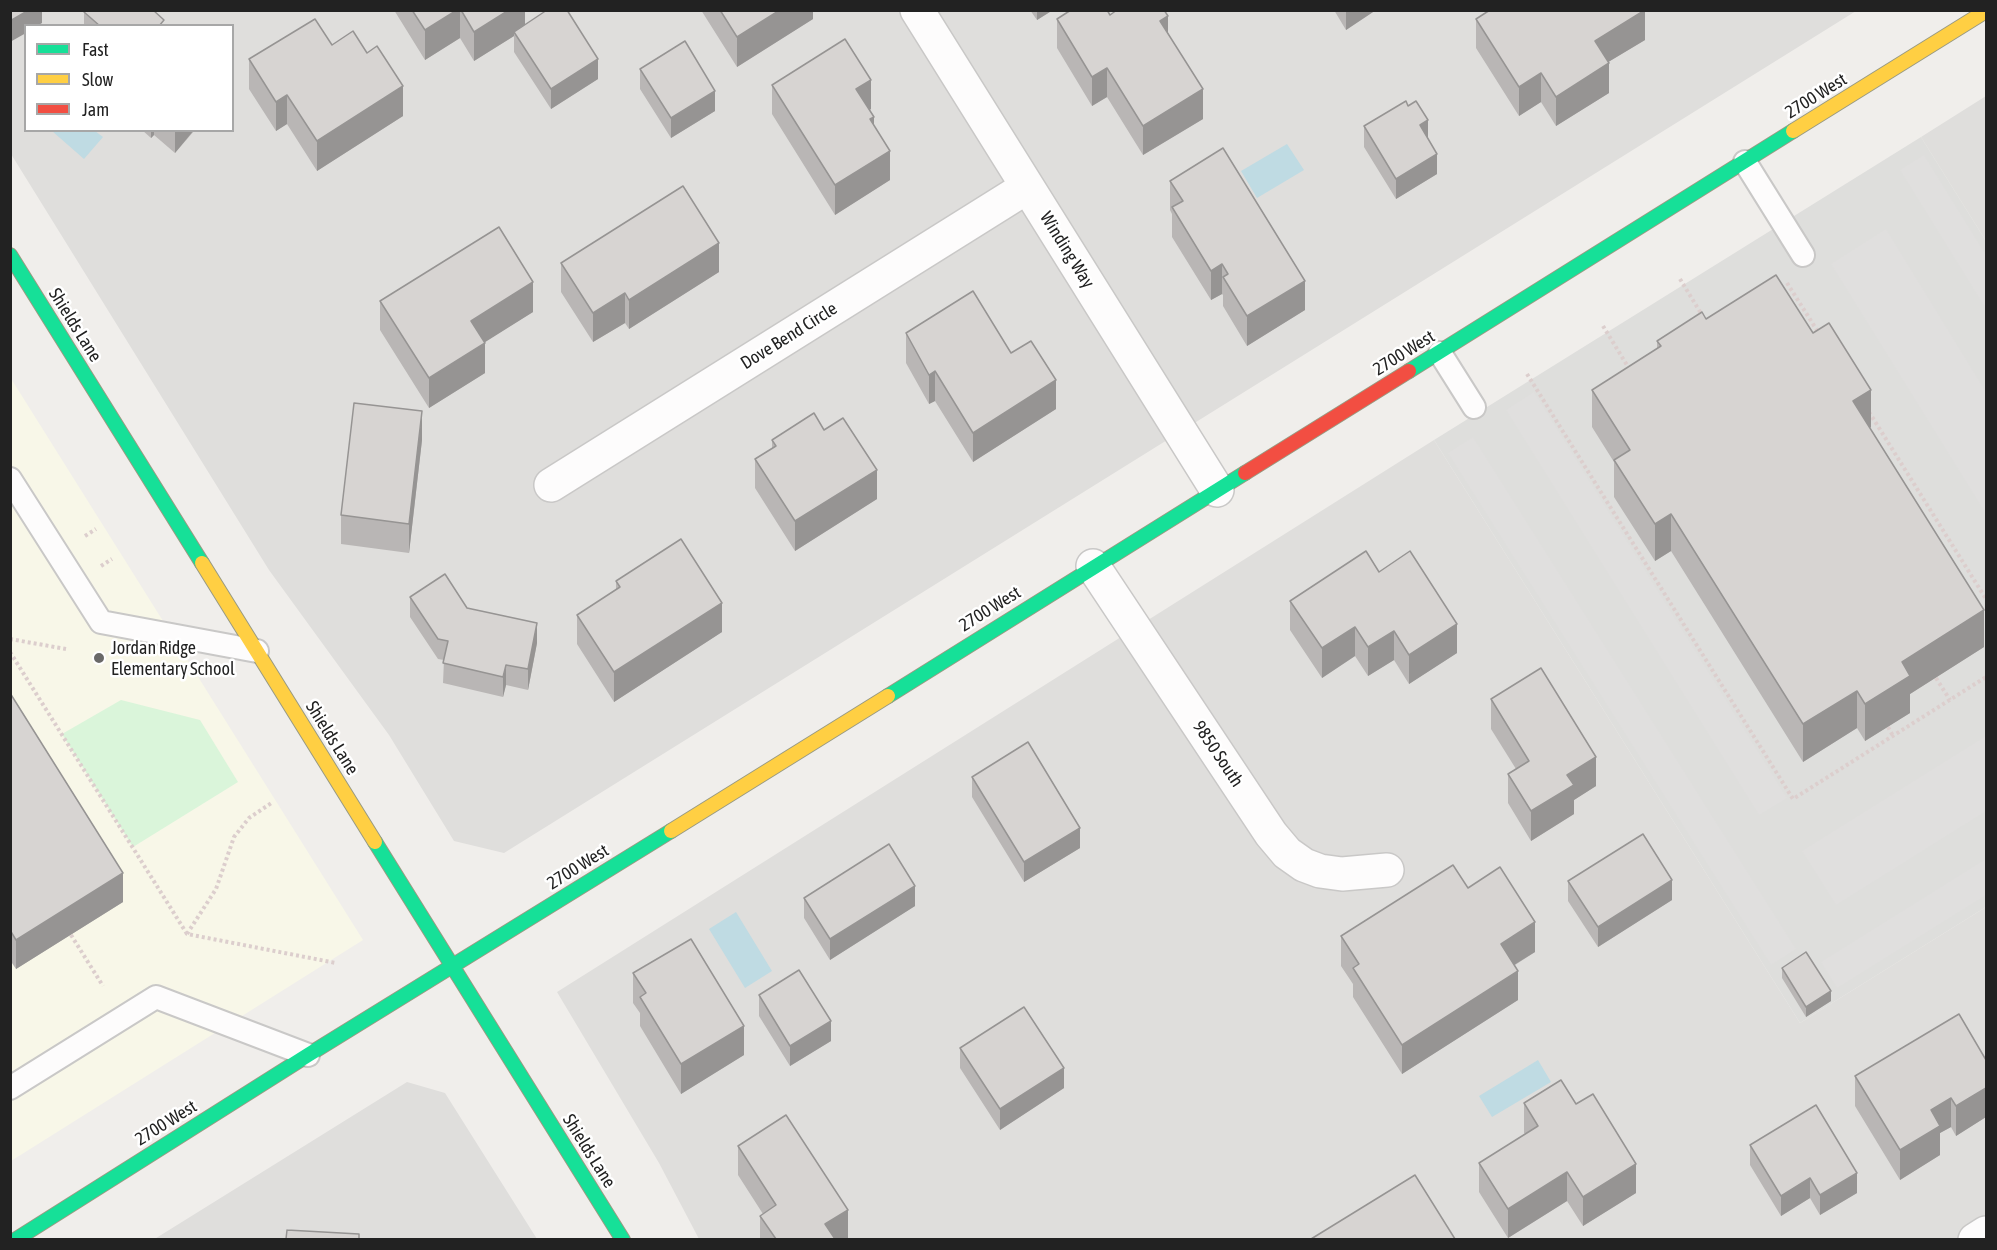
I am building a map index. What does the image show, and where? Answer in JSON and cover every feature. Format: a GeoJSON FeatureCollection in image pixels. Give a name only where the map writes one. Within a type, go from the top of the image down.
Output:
{"type":"FeatureCollection","features":[{"type":"Feature","properties":{"kind":"main road","name":"2700 West"},"geometry":{"type":"LineString","coordinates":[[15,1239],[1986,11]]}},
{"type":"Feature","properties":{"kind":"main road","name":"Shields Lane"},"geometry":{"type":"LineString","coordinates":[[10,255],[623,1239]]}},
{"type":"Feature","properties":{"kind":"street","name":"Winding Way"},"geometry":{"type":"LineString","coordinates":[[917,10],[1217,490]]}},
{"type":"Feature","properties":{"kind":"street","name":"Dove Bend Circle"},"geometry":{"type":"LineString","coordinates":[[551,485],[1027,187]]}},
{"type":"Feature","properties":{"kind":"street","name":"9850 South"},"geometry":{"type":"LineString","coordinates":[[1094,566],[1271,834],[1287,853],[1304,865],[1320,871],[1342,874],[1387,870]]}},
{"type":"Feature","properties":{"kind":"street"},"geometry":{"type":"LineString","coordinates":[[1975,1239],[1986,1233]]}},
{"type":"Feature","properties":{"kind":"lane"},"geometry":{"type":"LineString","coordinates":[[1744,162],[1803,255]]}},
{"type":"Feature","properties":{"kind":"lane"},"geometry":{"type":"LineString","coordinates":[[1440,352],[1474,407]]}},
{"type":"Feature","properties":{"kind":"lane"},"geometry":{"type":"LineString","coordinates":[[10,479],[101,622],[256,651]]}},
{"type":"Feature","properties":{"kind":"lane"},"geometry":{"type":"LineString","coordinates":[[10,1088],[156,997],[308,1055]]}},
{"type":"Feature","properties":{"kind":"path"},"geometry":{"type":"LineString","coordinates":[[1680,279],[1704,317]]}},
{"type":"Feature","properties":{"kind":"path"},"geometry":{"type":"LineString","coordinates":[[1786,281],[1824,341]]}},
{"type":"Feature","properties":{"kind":"path"},"geometry":{"type":"LineString","coordinates":[[1603,326],[1633,374]]}},
{"type":"Feature","properties":{"kind":"path"},"geometry":{"type":"LineString","coordinates":[[1527,374],[1793,799],[1986,677]]}},
{"type":"Feature","properties":{"kind":"path"},"geometry":{"type":"LineString","coordinates":[[1868,410],[1986,599]]}},
{"type":"Feature","properties":{"kind":"path"},"geometry":{"type":"LineString","coordinates":[[1628,534],[1635,530]]}},
{"type":"Feature","properties":{"kind":"path"},"geometry":{"type":"LineString","coordinates":[[1963,579],[1971,574]]}},
{"type":"Feature","properties":{"kind":"path"},"geometry":{"type":"LineString","coordinates":[[10,639],[66,649]]}},
{"type":"Feature","properties":{"kind":"path"},"geometry":{"type":"LineString","coordinates":[[10,652],[187,934],[336,963]]}},
{"type":"Feature","properties":{"kind":"path"},"geometry":{"type":"LineString","coordinates":[[1936,678],[1950,700]]}},
{"type":"Feature","properties":{"kind":"path"},"geometry":{"type":"LineString","coordinates":[[1888,727],[1893,736]]}},
{"type":"Feature","properties":{"kind":"path"},"geometry":{"type":"LineString","coordinates":[[187,934],[216,889],[234,837],[249,818],[273,802]]}},
{"type":"Feature","properties":{"kind":"path"},"geometry":{"type":"LineString","coordinates":[[71,935],[103,986]]}},
{"type":"Feature","properties":{"kind":"shaded area"},"geometry":{"type":"Polygon","coordinates":[[[11,11],[1856,11],[504,853],[454,841],[389,735],[269,570],[11,154],[11,11]]]}},
{"type":"Feature","properties":{"kind":"shaded area"},"geometry":{"type":"Polygon","coordinates":[[[1986,96],[1986,241],[1921,137],[1986,96]]]}},
{"type":"Feature","properties":{"kind":"shaded area"},"geometry":{"type":"Polygon","coordinates":[[[1921,137],[1986,241],[1986,907],[1800,1023],[1434,440],[1921,137]]]}},
{"type":"Feature","properties":{"kind":"shaded area"},"geometry":{"type":"Polygon","coordinates":[[[1924,155],[1986,255],[1986,309],[1900,170],[1924,155]]]}},
{"type":"Feature","properties":{"kind":"shaded area"},"geometry":{"type":"Polygon","coordinates":[[[1886,229],[1986,392],[1986,514],[1831,264],[1886,229]]]}},
{"type":"Feature","properties":{"kind":"shaded area","name":"Jordan Ridge Elementary School"},"geometry":{"type":"Polygon","coordinates":[[[10,377],[363,940],[11,1161],[10,1161],[10,377]]]}},
{"type":"Feature","properties":{"kind":"shaded area"},"geometry":{"type":"Polygon","coordinates":[[[1534,392],[1787,798],[1759,815],[1506,410],[1534,392]]]}},
{"type":"Feature","properties":{"kind":"shaded area"},"geometry":{"type":"Polygon","coordinates":[[[1473,437],[1796,949],[1771,965],[1448,453],[1473,437]]]}},
{"type":"Feature","properties":{"kind":"shaded area"},"geometry":{"type":"Polygon","coordinates":[[[1434,440],[1800,1023],[1986,907],[1986,1239],[699,1239],[659,1163],[557,992],[1434,440]]]}},
{"type":"Feature","properties":{"kind":"shaded area"},"geometry":{"type":"Polygon","coordinates":[[[1986,736],[1986,811],[1836,905],[1802,851],[1986,736]]]}},
{"type":"Feature","properties":{"kind":"shaded area"},"geometry":{"type":"Polygon","coordinates":[[[1986,859],[1986,895],[1837,988],[1821,962],[1986,859]]]}},
{"type":"Feature","properties":{"kind":"shaded area"},"geometry":{"type":"Polygon","coordinates":[[[407,1082],[445,1093],[537,1239],[153,1240],[407,1082]]]}},
{"type":"Feature","properties":{"kind":"green space"},"geometry":{"type":"Polygon","coordinates":[[[121,700],[200,720],[238,782],[133,847],[62,734],[121,700]]]}},
{"type":"Feature","properties":{"kind":"water"},"geometry":{"type":"Polygon","coordinates":[[[53,132],[96,132],[103,137],[84,159],[53,132]]]}},
{"type":"Feature","properties":{"kind":"water"},"geometry":{"type":"Polygon","coordinates":[[[1287,144],[1304,170],[1257,198],[1241,171],[1287,144]]]}},
{"type":"Feature","properties":{"kind":"water"},"geometry":{"type":"Polygon","coordinates":[[[736,912],[772,971],[745,988],[709,929],[736,912]]]}},
{"type":"Feature","properties":{"kind":"water"},"geometry":{"type":"Polygon","coordinates":[[[1538,1060],[1551,1082],[1492,1117],[1479,1096],[1538,1060]]]}},
{"type":"Feature","properties":{"kind":"building"},"geometry":{"type":"Polygon","coordinates":[[[10,10],[29,10],[10,21],[10,10]]]}},
{"type":"Feature","properties":{"kind":"building"},"geometry":{"type":"Polygon","coordinates":[[[85,10],[153,10],[164,20],[161,24],[98,24],[84,12],[85,10]]]}},
{"type":"Feature","properties":{"kind":"building"},"geometry":{"type":"Polygon","coordinates":[[[412,10],[457,10],[425,30],[412,10]]]}},
{"type":"Feature","properties":{"kind":"building"},"geometry":{"type":"Polygon","coordinates":[[[461,10],[509,10],[474,32],[461,10]]]}},
{"type":"Feature","properties":{"kind":"building"},"geometry":{"type":"Polygon","coordinates":[[[547,10],[567,10],[598,59],[551,89],[514,32],[547,10]]]}},
{"type":"Feature","properties":{"kind":"building"},"geometry":{"type":"Polygon","coordinates":[[[720,10],[780,10],[737,37],[720,10]]]}},
{"type":"Feature","properties":{"kind":"building"},"geometry":{"type":"Polygon","coordinates":[[[1071,10],[1107,10],[1110,15],[1117,10],[1164,10],[1168,16],[1160,21],[1203,89],[1143,126],[1107,68],[1092,77],[1057,19],[1071,10]]]}},
{"type":"Feature","properties":{"kind":"building"},"geometry":{"type":"Polygon","coordinates":[[[1490,10],[1645,10],[1595,41],[1609,63],[1556,97],[1541,73],[1519,87],[1476,19],[1490,10]]]}},
{"type":"Feature","properties":{"kind":"building"},"geometry":{"type":"Polygon","coordinates":[[[315,19],[332,45],[353,31],[367,53],[377,46],[403,86],[317,141],[287,95],[276,102],[249,59],[315,19]]]}},
{"type":"Feature","properties":{"kind":"building"},"geometry":{"type":"Polygon","coordinates":[[[845,39],[871,80],[856,89],[874,117],[870,119],[890,151],[835,185],[772,85],[845,39]]]}},
{"type":"Feature","properties":{"kind":"building"},"geometry":{"type":"Polygon","coordinates":[[[685,41],[715,91],[671,118],[640,69],[685,41]]]}},
{"type":"Feature","properties":{"kind":"building"},"geometry":{"type":"Polygon","coordinates":[[[1406,101],[1408,106],[1416,101],[1428,120],[1420,125],[1437,154],[1396,179],[1364,126],[1406,101]]]}},
{"type":"Feature","properties":{"kind":"building"},"geometry":{"type":"Polygon","coordinates":[[[1223,148],[1305,281],[1247,316],[1223,277],[1228,274],[1222,264],[1211,271],[1172,207],[1183,201],[1170,181],[1223,148]]]}},
{"type":"Feature","properties":{"kind":"building"},"geometry":{"type":"Polygon","coordinates":[[[683,186],[719,243],[629,300],[625,293],[593,313],[561,263],[683,186]]]}},
{"type":"Feature","properties":{"kind":"building"},"geometry":{"type":"Polygon","coordinates":[[[499,227],[533,282],[471,321],[485,343],[429,378],[380,301],[499,227]]]}},
{"type":"Feature","properties":{"kind":"building"},"geometry":{"type":"Polygon","coordinates":[[[1776,275],[1813,333],[1829,323],[1871,390],[1853,401],[1984,610],[1902,662],[1910,676],[1865,704],[1857,691],[1803,724],[1671,514],[1655,524],[1614,460],[1630,450],[1592,390],[1661,346],[1657,341],[1702,312],[1706,319],[1776,275]]]}},
{"type":"Feature","properties":{"kind":"building"},"geometry":{"type":"Polygon","coordinates":[[[973,291],[1011,353],[1031,341],[1056,380],[973,433],[935,371],[929,375],[906,333],[973,291]]]}},
{"type":"Feature","properties":{"kind":"building"},"geometry":{"type":"Polygon","coordinates":[[[354,403],[422,411],[409,524],[341,515],[354,403]]]}},
{"type":"Feature","properties":{"kind":"building"},"geometry":{"type":"Polygon","coordinates":[[[814,413],[824,430],[843,418],[877,470],[795,521],[755,459],[776,446],[772,440],[814,413]]]}},
{"type":"Feature","properties":{"kind":"building"},"geometry":{"type":"Polygon","coordinates":[[[681,539],[722,603],[614,672],[577,615],[620,587],[616,581],[681,539]]]}},
{"type":"Feature","properties":{"kind":"building"},"geometry":{"type":"Polygon","coordinates":[[[1366,551],[1379,572],[1410,551],[1457,624],[1409,655],[1394,631],[1368,647],[1355,627],[1322,648],[1290,601],[1366,551]]]}},
{"type":"Feature","properties":{"kind":"building"},"geometry":{"type":"Polygon","coordinates":[[[445,574],[467,608],[537,623],[528,669],[506,665],[503,677],[443,663],[448,641],[438,639],[410,597],[445,574]]]}},
{"type":"Feature","properties":{"kind":"building"},"geometry":{"type":"Polygon","coordinates":[[[1541,668],[1596,757],[1567,775],[1574,785],[1531,811],[1508,774],[1529,761],[1491,699],[1541,668]]]}},
{"type":"Feature","properties":{"kind":"building"},"geometry":{"type":"Polygon","coordinates":[[[10,693],[123,873],[16,940],[10,930],[10,693]]]}},
{"type":"Feature","properties":{"kind":"building"},"geometry":{"type":"Polygon","coordinates":[[[1028,742],[1080,828],[1024,862],[972,777],[1028,742]]]}},
{"type":"Feature","properties":{"kind":"building"},"geometry":{"type":"Polygon","coordinates":[[[1643,834],[1672,880],[1598,927],[1568,881],[1643,834]]]}},
{"type":"Feature","properties":{"kind":"building"},"geometry":{"type":"Polygon","coordinates":[[[889,844],[915,886],[830,939],[804,898],[889,844]]]}},
{"type":"Feature","properties":{"kind":"building"},"geometry":{"type":"Polygon","coordinates":[[[1453,865],[1468,888],[1500,867],[1535,922],[1501,944],[1518,971],[1402,1045],[1353,968],[1359,964],[1341,936],[1453,865]]]}},
{"type":"Feature","properties":{"kind":"building"},"geometry":{"type":"Polygon","coordinates":[[[691,939],[744,1026],[681,1064],[640,997],[646,993],[633,973],[691,939]]]}},
{"type":"Feature","properties":{"kind":"building"},"geometry":{"type":"Polygon","coordinates":[[[1806,952],[1831,991],[1806,1007],[1782,968],[1806,952]]]}},
{"type":"Feature","properties":{"kind":"building"},"geometry":{"type":"Polygon","coordinates":[[[799,970],[831,1021],[790,1046],[759,995],[799,970]]]}},
{"type":"Feature","properties":{"kind":"building"},"geometry":{"type":"Polygon","coordinates":[[[1024,1007],[1064,1068],[1000,1109],[960,1048],[1024,1007]]]}},
{"type":"Feature","properties":{"kind":"building"},"geometry":{"type":"Polygon","coordinates":[[[1959,1014],[1986,1060],[1986,1088],[1956,1106],[1951,1098],[1931,1110],[1940,1126],[1900,1150],[1855,1076],[1959,1014]]]}},
{"type":"Feature","properties":{"kind":"building"},"geometry":{"type":"Polygon","coordinates":[[[1561,1080],[1576,1104],[1593,1094],[1636,1164],[1583,1197],[1567,1172],[1508,1209],[1479,1163],[1538,1126],[1524,1103],[1561,1080]]]}},
{"type":"Feature","properties":{"kind":"building"},"geometry":{"type":"Polygon","coordinates":[[[1816,1105],[1857,1173],[1820,1195],[1810,1178],[1781,1196],[1750,1145],[1816,1105]]]}},
{"type":"Feature","properties":{"kind":"building"},"geometry":{"type":"Polygon","coordinates":[[[786,1115],[848,1210],[825,1224],[835,1239],[776,1239],[760,1216],[776,1205],[738,1146],[786,1115]]]}},
{"type":"Feature","properties":{"kind":"building"},"geometry":{"type":"Polygon","coordinates":[[[1415,1175],[1455,1239],[1311,1239],[1415,1175]]]}},
{"type":"Feature","properties":{"kind":"building"},"geometry":{"type":"Polygon","coordinates":[[[287,1230],[359,1234],[359,1239],[286,1239],[287,1230]]]}},
{"type":"Feature","properties":{"kind":"traffic: fast"},"geometry":{"type":"LineString","coordinates":[[1409,371],[1793,131]]}},
{"type":"Feature","properties":{"kind":"traffic: fast"},"geometry":{"type":"LineString","coordinates":[[10,255],[202,563]]}},
{"type":"Feature","properties":{"kind":"traffic: fast"},"geometry":{"type":"LineString","coordinates":[[888,696],[1245,473]]}},
{"type":"Feature","properties":{"kind":"traffic: fast"},"geometry":{"type":"LineString","coordinates":[[15,1240],[308,1055],[671,831]]}},
{"type":"Feature","properties":{"kind":"traffic: fast"},"geometry":{"type":"LineString","coordinates":[[375,842],[623,1240]]}},
{"type":"Feature","properties":{"kind":"traffic: slow"},"geometry":{"type":"LineString","coordinates":[[1793,131],[1986,11]]}},
{"type":"Feature","properties":{"kind":"traffic: slow"},"geometry":{"type":"LineString","coordinates":[[202,563],[375,842]]}},
{"type":"Feature","properties":{"kind":"traffic: slow"},"geometry":{"type":"LineString","coordinates":[[671,831],[888,696]]}},
{"type":"Feature","properties":{"kind":"traffic: jam"},"geometry":{"type":"LineString","coordinates":[[1245,473],[1409,371]]}},
{"type":"Feature","properties":{"kind":"place","name":"Jordan Ridge Elementary School"},"geometry":{"type":"Point","coordinates":[99,658]}}]}
